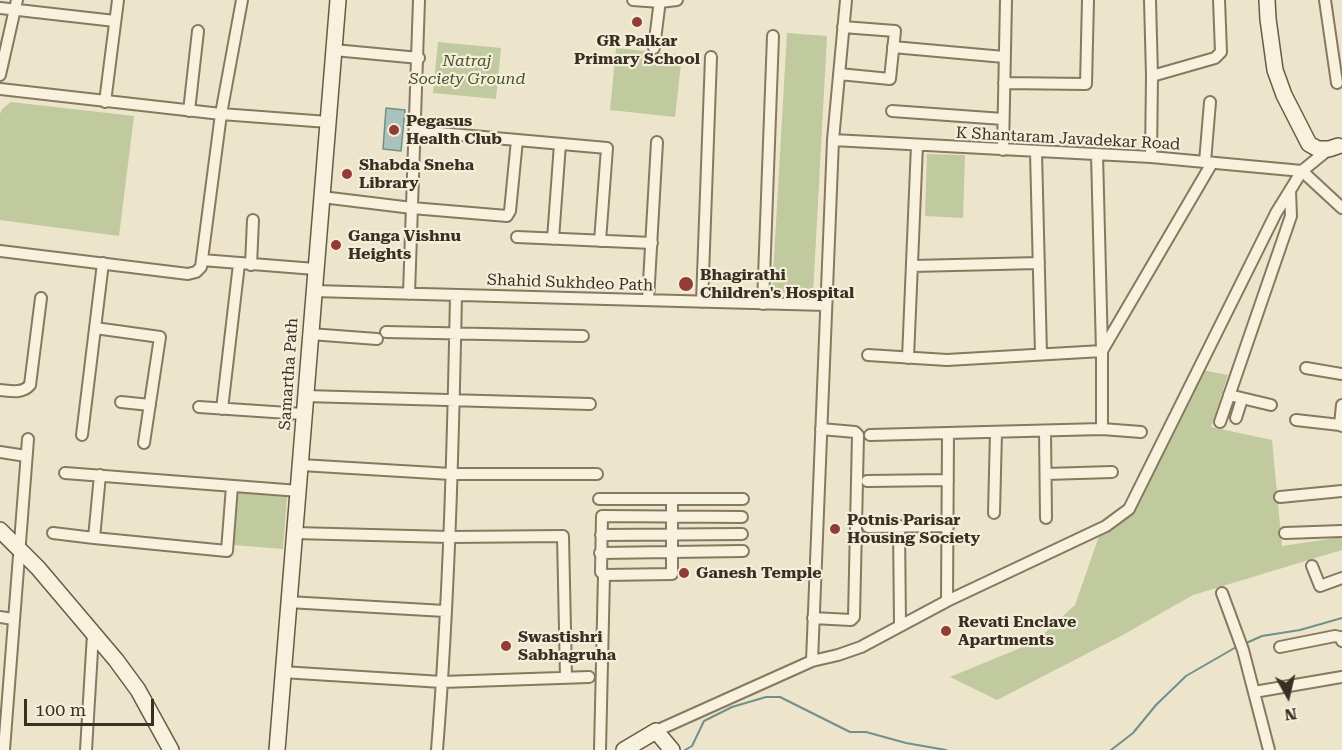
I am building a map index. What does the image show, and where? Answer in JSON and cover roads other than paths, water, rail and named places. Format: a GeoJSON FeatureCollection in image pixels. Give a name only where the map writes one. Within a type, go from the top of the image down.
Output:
{"type":"FeatureCollection","features":[{"type":"Feature","properties":{"kind":"street"},"geometry":{"type":"LineString","coordinates":[[105,102],[118,0]]}},
{"type":"Feature","properties":{"kind":"street"},"geometry":{"type":"LineString","coordinates":[[0,251],[188,274],[196,272],[201,267],[221,114],[242,0]]}},
{"type":"Feature","properties":{"kind":"street","name":"Samartha Path"},"geometry":{"type":"LineString","coordinates":[[277,750],[338,0]]}},
{"type":"Feature","properties":{"kind":"street"},"geometry":{"type":"LineString","coordinates":[[409,294],[419,0]]}},
{"type":"Feature","properties":{"kind":"street"},"geometry":{"type":"LineString","coordinates":[[633,0],[677,0]]}},
{"type":"Feature","properties":{"kind":"street"},"geometry":{"type":"LineString","coordinates":[[812,661],[833,140],[846,0]]}},
{"type":"Feature","properties":{"kind":"street"},"geometry":{"type":"LineString","coordinates":[[1003,150],[1006,0]]}},
{"type":"Feature","properties":{"kind":"street"},"geometry":{"type":"LineString","coordinates":[[1004,83],[1086,84],[1088,0]]}},
{"type":"Feature","properties":{"kind":"street"},"geometry":{"type":"LineString","coordinates":[[1150,0],[1151,157]]}},
{"type":"Feature","properties":{"kind":"street"},"geometry":{"type":"LineString","coordinates":[[1152,76],[1215,58],[1221,52],[1219,0]]}},
{"type":"Feature","properties":{"kind":"street"},"geometry":{"type":"LineString","coordinates":[[1267,0],[1275,70],[1284,95],[1309,144],[1318,149],[1338,146]]}},
{"type":"Feature","properties":{"kind":"street"},"geometry":{"type":"LineString","coordinates":[[1325,0],[1337,83]]}},
{"type":"Feature","properties":{"kind":"street"},"geometry":{"type":"LineString","coordinates":[[654,48],[660,1]]}},
{"type":"Feature","properties":{"kind":"street"},"geometry":{"type":"LineString","coordinates":[[0,8],[16,5],[115,21]]}},
{"type":"Feature","properties":{"kind":"street"},"geometry":{"type":"LineString","coordinates":[[0,75],[3,45],[16,5]]}},
{"type":"Feature","properties":{"kind":"street"},"geometry":{"type":"LineString","coordinates":[[839,74],[890,79],[895,31],[843,27]]}},
{"type":"Feature","properties":{"kind":"street"},"geometry":{"type":"LineString","coordinates":[[189,111],[198,31]]}},
{"type":"Feature","properties":{"kind":"street"},"geometry":{"type":"LineString","coordinates":[[763,303],[773,36]]}},
{"type":"Feature","properties":{"kind":"street"},"geometry":{"type":"LineString","coordinates":[[893,47],[1004,57]]}},
{"type":"Feature","properties":{"kind":"street"},"geometry":{"type":"LineString","coordinates":[[334,50],[418,58]]}},
{"type":"Feature","properties":{"kind":"street"},"geometry":{"type":"LineString","coordinates":[[702,302],[711,57]]}},
{"type":"Feature","properties":{"kind":"street"},"geometry":{"type":"LineString","coordinates":[[0,89],[189,111],[328,122]]}},
{"type":"Feature","properties":{"kind":"street"},"geometry":{"type":"LineString","coordinates":[[1102,351],[1208,162],[1210,102]]}},
{"type":"Feature","properties":{"kind":"street"},"geometry":{"type":"LineString","coordinates":[[891,111],[1003,119]]}},
{"type":"Feature","properties":{"kind":"street"},"geometry":{"type":"LineString","coordinates":[[416,131],[607,148],[600,241]]}},
{"type":"Feature","properties":{"kind":"street"},"geometry":{"type":"LineString","coordinates":[[322,197],[507,216],[510,211],[517,140]]}},
{"type":"Feature","properties":{"kind":"street","name":"K Shantaram Javadekar Road"},"geometry":{"type":"LineString","coordinates":[[833,140],[1151,157],[1302,171]]}},
{"type":"Feature","properties":{"kind":"street"},"geometry":{"type":"LineString","coordinates":[[648,300],[657,142]]}},
{"type":"Feature","properties":{"kind":"street"},"geometry":{"type":"LineString","coordinates":[[553,238],[560,144]]}},
{"type":"Feature","properties":{"kind":"street"},"geometry":{"type":"LineString","coordinates":[[908,358],[917,145]]}},
{"type":"Feature","properties":{"kind":"street"},"geometry":{"type":"LineString","coordinates":[[624,750],[656,731],[812,661],[861,647],[947,601],[1106,526],[1130,509],[1276,213],[1302,171],[1338,146]]}},
{"type":"Feature","properties":{"kind":"street"},"geometry":{"type":"LineString","coordinates":[[1036,152],[1041,354]]}},
{"type":"Feature","properties":{"kind":"street"},"geometry":{"type":"LineString","coordinates":[[1097,154],[1102,429]]}},
{"type":"Feature","properties":{"kind":"street"},"geometry":{"type":"LineString","coordinates":[[1302,171],[1342,208]]}},
{"type":"Feature","properties":{"kind":"street"},"geometry":{"type":"LineString","coordinates":[[1220,422],[1291,216],[1290,191]]}},
{"type":"Feature","properties":{"kind":"street"},"geometry":{"type":"LineString","coordinates":[[251,265],[253,220]]}},
{"type":"Feature","properties":{"kind":"street"},"geometry":{"type":"LineString","coordinates":[[517,237],[652,243]]}},
{"type":"Feature","properties":{"kind":"street"},"geometry":{"type":"LineString","coordinates":[[202,260],[315,269]]}},
{"type":"Feature","properties":{"kind":"street"},"geometry":{"type":"LineString","coordinates":[[82,435],[103,263]]}},
{"type":"Feature","properties":{"kind":"street"},"geometry":{"type":"LineString","coordinates":[[912,266],[1039,263]]}},
{"type":"Feature","properties":{"kind":"street"},"geometry":{"type":"LineString","coordinates":[[222,409],[239,264]]}},
{"type":"Feature","properties":{"kind":"street","name":"Shahid Sukhdeo Path"},"geometry":{"type":"LineString","coordinates":[[314,291],[826,305]]}},
{"type":"Feature","properties":{"kind":"street"},"geometry":{"type":"LineString","coordinates":[[436,750],[442,682],[449,537],[456,295]]}},
{"type":"Feature","properties":{"kind":"street"},"geometry":{"type":"LineString","coordinates":[[0,390],[26,390],[30,385],[41,298]]}},
{"type":"Feature","properties":{"kind":"street"},"geometry":{"type":"LineString","coordinates":[[95,328],[160,337],[144,443]]}},
{"type":"Feature","properties":{"kind":"street"},"geometry":{"type":"LineString","coordinates":[[310,334],[583,336]]}},
{"type":"Feature","properties":{"kind":"street"},"geometry":{"type":"LineString","coordinates":[[868,355],[947,360],[1102,351]]}},
{"type":"Feature","properties":{"kind":"street"},"geometry":{"type":"LineString","coordinates":[[1306,368],[1342,374]]}},
{"type":"Feature","properties":{"kind":"street"},"geometry":{"type":"LineString","coordinates":[[1229,395],[1271,405]]}},
{"type":"Feature","properties":{"kind":"street"},"geometry":{"type":"LineString","coordinates":[[305,396],[590,404]]}},
{"type":"Feature","properties":{"kind":"street"},"geometry":{"type":"LineString","coordinates":[[1236,418],[1242,399]]}},
{"type":"Feature","properties":{"kind":"street"},"geometry":{"type":"LineString","coordinates":[[121,402],[150,405]]}},
{"type":"Feature","properties":{"kind":"street"},"geometry":{"type":"LineString","coordinates":[[1296,420],[1341,426],[1342,405]]}},
{"type":"Feature","properties":{"kind":"street"},"geometry":{"type":"LineString","coordinates":[[199,407],[303,414]]}},
{"type":"Feature","properties":{"kind":"street"},"geometry":{"type":"LineString","coordinates":[[813,618],[851,620],[854,617],[858,435],[855,432],[821,429]]}},
{"type":"Feature","properties":{"kind":"street"},"geometry":{"type":"LineString","coordinates":[[870,435],[1102,429],[1141,432]]}},
{"type":"Feature","properties":{"kind":"street"},"geometry":{"type":"LineString","coordinates":[[1045,431],[1046,518]]}},
{"type":"Feature","properties":{"kind":"street"},"geometry":{"type":"LineString","coordinates":[[994,513],[996,432]]}},
{"type":"Feature","properties":{"kind":"street"},"geometry":{"type":"LineString","coordinates":[[947,601],[948,433]]}},
{"type":"Feature","properties":{"kind":"street"},"geometry":{"type":"LineString","coordinates":[[4,750],[28,439]]}},
{"type":"Feature","properties":{"kind":"street"},"geometry":{"type":"LineString","coordinates":[[0,452],[26,456]]}},
{"type":"Feature","properties":{"kind":"street"},"geometry":{"type":"LineString","coordinates":[[301,465],[451,474],[597,474]]}},
{"type":"Feature","properties":{"kind":"street"},"geometry":{"type":"LineString","coordinates":[[65,472],[299,491]]}},
{"type":"Feature","properties":{"kind":"street"},"geometry":{"type":"LineString","coordinates":[[1046,474],[1112,472]]}},
{"type":"Feature","properties":{"kind":"street"},"geometry":{"type":"LineString","coordinates":[[94,538],[100,475]]}},
{"type":"Feature","properties":{"kind":"street"},"geometry":{"type":"LineString","coordinates":[[867,482],[948,480]]}},
{"type":"Feature","properties":{"kind":"street"},"geometry":{"type":"LineString","coordinates":[[53,533],[227,550],[232,486]]}},
{"type":"Feature","properties":{"kind":"street"},"geometry":{"type":"LineString","coordinates":[[1280,497],[1342,491]]}},
{"type":"Feature","properties":{"kind":"street"},"geometry":{"type":"LineString","coordinates":[[599,499],[743,499]]}},
{"type":"Feature","properties":{"kind":"street"},"geometry":{"type":"LineString","coordinates":[[604,574],[672,573],[672,500]]}},
{"type":"Feature","properties":{"kind":"street"},"geometry":{"type":"LineString","coordinates":[[600,750],[604,574],[601,572],[600,553],[602,516],[742,516]]}},
{"type":"Feature","properties":{"kind":"street"},"geometry":{"type":"LineString","coordinates":[[899,526],[900,626]]}},
{"type":"Feature","properties":{"kind":"street"},"geometry":{"type":"LineString","coordinates":[[868,527],[948,526]]}},
{"type":"Feature","properties":{"kind":"street"},"geometry":{"type":"LineString","coordinates":[[1285,533],[1342,529]]}},
{"type":"Feature","properties":{"kind":"street"},"geometry":{"type":"LineString","coordinates":[[0,530],[19,547],[138,690],[171,750]]}},
{"type":"Feature","properties":{"kind":"street"},"geometry":{"type":"LineString","coordinates":[[295,533],[449,537],[563,536],[566,677]]}},
{"type":"Feature","properties":{"kind":"street"},"geometry":{"type":"LineString","coordinates":[[601,535],[742,534]]}},
{"type":"Feature","properties":{"kind":"street"},"geometry":{"type":"LineString","coordinates":[[600,553],[743,551]]}},
{"type":"Feature","properties":{"kind":"street"},"geometry":{"type":"LineString","coordinates":[[1312,566],[1320,586],[1342,578]]}},
{"type":"Feature","properties":{"kind":"street"},"geometry":{"type":"LineString","coordinates":[[1222,593],[1243,650],[1269,750]]}},
{"type":"Feature","properties":{"kind":"street"},"geometry":{"type":"LineString","coordinates":[[288,602],[445,611]]}},
{"type":"Feature","properties":{"kind":"street"},"geometry":{"type":"LineString","coordinates":[[0,617],[14,619]]}},
{"type":"Feature","properties":{"kind":"street"},"geometry":{"type":"LineString","coordinates":[[86,750],[93,634]]}},
{"type":"Feature","properties":{"kind":"street"},"geometry":{"type":"LineString","coordinates":[[1280,647],[1335,636],[1340,637],[1342,642]]}},
{"type":"Feature","properties":{"kind":"street"},"geometry":{"type":"LineString","coordinates":[[282,672],[442,682],[589,677]]}},
{"type":"Feature","properties":{"kind":"street"},"geometry":{"type":"LineString","coordinates":[[1254,692],[1342,677]]}},
{"type":"Feature","properties":{"kind":"street"},"geometry":{"type":"LineString","coordinates":[[656,731],[670,748]]}},
{"type":"Feature","properties":{"kind":"street"},"geometry":{"type":"LineString","coordinates":[[161,750],[162,733]]}},
{"type":"Feature","properties":{"kind":"water","name":"Pegasus Health Club"},"geometry":{"type":"Polygon","coordinates":[[[386,108],[405,110],[401,151],[383,149],[386,108]]]}},
{"type":"Feature","properties":{"kind":"waterway"},"geometry":{"type":"LineString","coordinates":[[1244,644],[1262,636],[1300,630],[1342,618]]}},
{"type":"Feature","properties":{"kind":"waterway"},"geometry":{"type":"LineString","coordinates":[[1111,750],[1133,733],[1156,705],[1186,676],[1238,646]]}},
{"type":"Feature","properties":{"kind":"waterway"},"geometry":{"type":"LineString","coordinates":[[685,750],[692,746],[704,721],[732,707],[766,697],[780,697],[850,732],[866,732],[906,743],[946,750]]}},
{"type":"Feature","properties":{"kind":"place","name":"GR Palkar Primary School"},"geometry":{"type":"Point","coordinates":[637,22]}},
{"type":"Feature","properties":{"kind":"place","name":"Pegasus Health Club"},"geometry":{"type":"Point","coordinates":[394,130]}},
{"type":"Feature","properties":{"kind":"place","name":"Shabda Sneha Library"},"geometry":{"type":"Point","coordinates":[347,174]}},
{"type":"Feature","properties":{"kind":"place","name":"Ganga Vishnu Heights"},"geometry":{"type":"Point","coordinates":[336,245]}},
{"type":"Feature","properties":{"kind":"place","name":"Bhagirathi Children's Hospital"},"geometry":{"type":"Point","coordinates":[686,284]}},
{"type":"Feature","properties":{"kind":"place","name":"Potnis Parisar Housing Society"},"geometry":{"type":"Point","coordinates":[835,529]}},
{"type":"Feature","properties":{"kind":"place","name":"Ganesh Temple"},"geometry":{"type":"Point","coordinates":[684,573]}},
{"type":"Feature","properties":{"kind":"place","name":"Revati Enclave Apartments"},"geometry":{"type":"Point","coordinates":[946,631]}},
{"type":"Feature","properties":{"kind":"place","name":"Swastishri Sabhagruha"},"geometry":{"type":"Point","coordinates":[506,646]}},
{"type":"Feature","properties":{"kind":"park label","name":"Natraj Society Ground"},"geometry":{"type":"Point","coordinates":[467,70]}}]}
